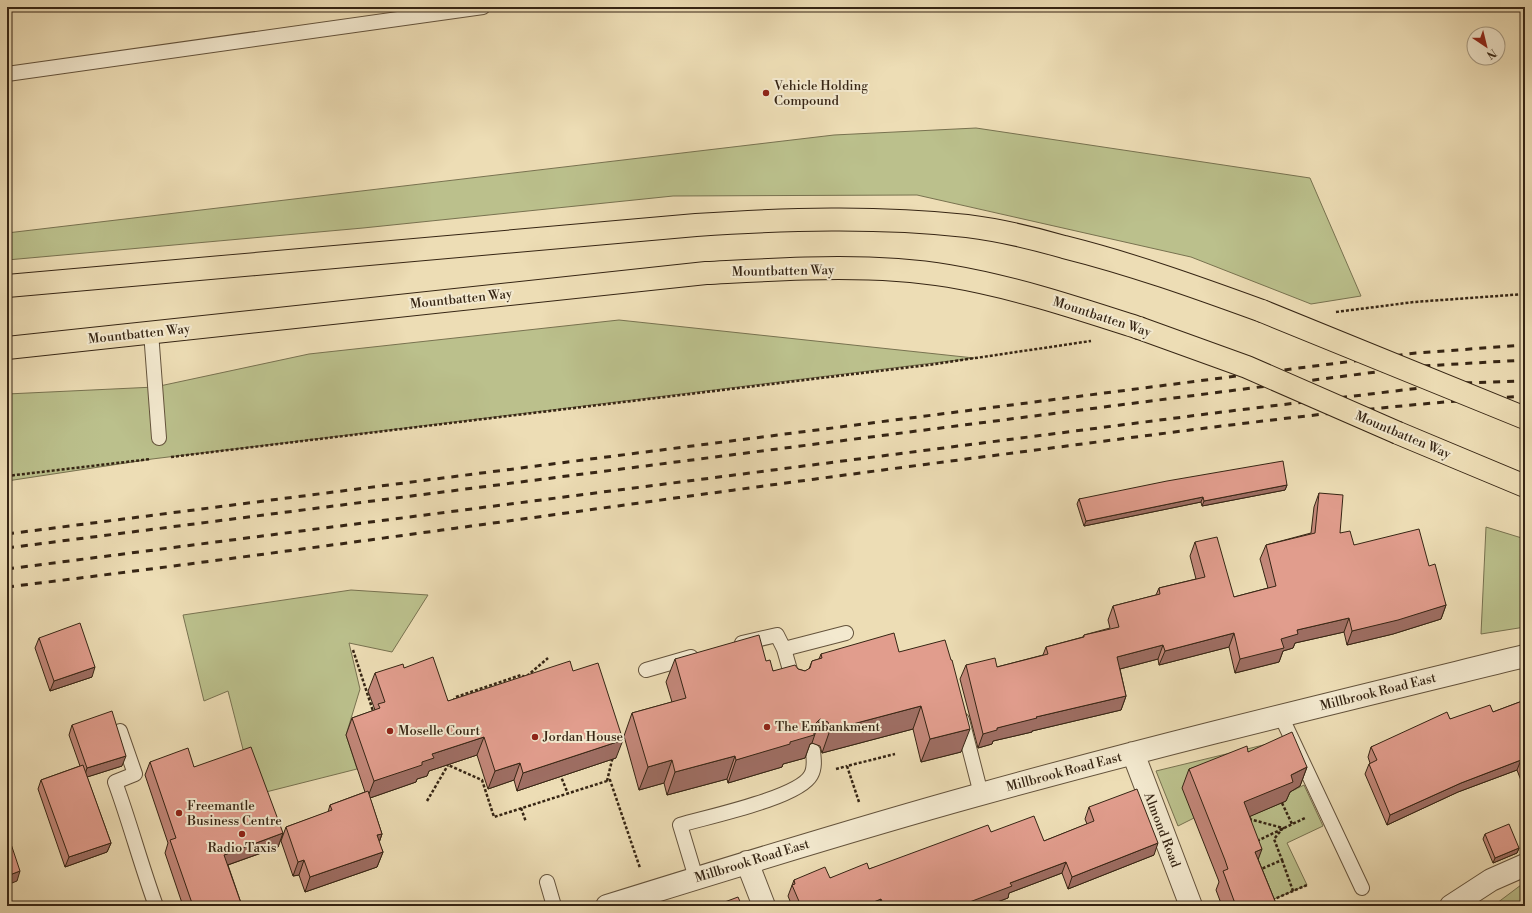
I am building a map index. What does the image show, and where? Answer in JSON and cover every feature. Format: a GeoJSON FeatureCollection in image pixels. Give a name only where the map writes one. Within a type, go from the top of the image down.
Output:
{"type":"FeatureCollection","features":[{"type":"Feature","properties":{"kind":"highway"},"geometry":{"type":"LineString","coordinates":[[7,286],[696,225],[790,219],[870,219],[968,226],[1035,239],[1127,263],[1262,311],[1525,418]]}},
{"type":"Feature","properties":{"kind":"highway","name":"Mountbatten Way"},"geometry":{"type":"LineString","coordinates":[[7,348],[706,273],[801,269],[872,269],[949,276],[1038,296],[1139,328],[1247,367],[1525,486]]}},
{"type":"Feature","properties":{"kind":"street","name":"Millbrook Road East"},"geometry":{"type":"LineString","coordinates":[[608,906],[747,862],[981,794],[1280,716],[1525,656]]}},
{"type":"Feature","properties":{"kind":"street","name":"Almond Road"},"geometry":{"type":"LineString","coordinates":[[1133,754],[1191,906]]}},
{"type":"Feature","properties":{"kind":"street"},"geometry":{"type":"LineString","coordinates":[[747,862],[764,906]]}},
{"type":"Feature","properties":{"kind":"street"},"geometry":{"type":"LineString","coordinates":[[1451,906],[1491,880],[1525,865]]}},
{"type":"Feature","properties":{"kind":"lane"},"geometry":{"type":"LineString","coordinates":[[7,74],[483,7]]}},
{"type":"Feature","properties":{"kind":"lane"},"geometry":{"type":"LineString","coordinates":[[151,332],[159,438]]}},
{"type":"Feature","properties":{"kind":"lane"},"geometry":{"type":"LineString","coordinates":[[784,649],[846,634]]}},
{"type":"Feature","properties":{"kind":"lane"},"geometry":{"type":"LineString","coordinates":[[726,648],[777,635],[784,649],[795,686]]}},
{"type":"Feature","properties":{"kind":"lane"},"geometry":{"type":"LineString","coordinates":[[646,670],[704,654]]}},
{"type":"Feature","properties":{"kind":"lane"},"geometry":{"type":"LineString","coordinates":[[960,710],[981,794]]}},
{"type":"Feature","properties":{"kind":"lane"},"geometry":{"type":"LineString","coordinates":[[1280,716],[1362,888]]}},
{"type":"Feature","properties":{"kind":"lane"},"geometry":{"type":"LineString","coordinates":[[120,731],[135,774],[115,782],[134,836],[136,850],[156,906]]}},
{"type":"Feature","properties":{"kind":"lane"},"geometry":{"type":"LineString","coordinates":[[696,878],[680,825],[783,795],[801,786],[811,776],[814,766],[813,751]]}},
{"type":"Feature","properties":{"kind":"lane"},"geometry":{"type":"LineString","coordinates":[[547,882],[554,906]]}},
{"type":"Feature","properties":{"kind":"path"},"geometry":{"type":"LineString","coordinates":[[1329,312],[1414,302],[1525,294]]}},
{"type":"Feature","properties":{"kind":"path"},"geometry":{"type":"LineString","coordinates":[[168,457],[928,365],[1096,340]]}},
{"type":"Feature","properties":{"kind":"path"},"geometry":{"type":"LineString","coordinates":[[7,476],[152,459]]}},
{"type":"Feature","properties":{"kind":"path"},"geometry":{"type":"LineString","coordinates":[[354,650],[376,720]]}},
{"type":"Feature","properties":{"kind":"path"},"geometry":{"type":"LineString","coordinates":[[526,677],[548,658]]}},
{"type":"Feature","properties":{"kind":"path"},"geometry":{"type":"LineString","coordinates":[[450,707],[456,697],[521,675],[526,677]]}},
{"type":"Feature","properties":{"kind":"path"},"geometry":{"type":"LineString","coordinates":[[526,677],[528,682]]}},
{"type":"Feature","properties":{"kind":"path"},"geometry":{"type":"LineString","coordinates":[[606,781],[614,752]]}},
{"type":"Feature","properties":{"kind":"path"},"geometry":{"type":"LineString","coordinates":[[868,827],[847,766],[895,754]]}},
{"type":"Feature","properties":{"kind":"path"},"geometry":{"type":"LineString","coordinates":[[445,757],[448,765],[482,780],[494,817],[610,780],[648,893]]}},
{"type":"Feature","properties":{"kind":"path"},"geometry":{"type":"LineString","coordinates":[[427,801],[448,765]]}},
{"type":"Feature","properties":{"kind":"path"},"geometry":{"type":"LineString","coordinates":[[557,767],[568,794]]}},
{"type":"Feature","properties":{"kind":"path"},"geometry":{"type":"LineString","coordinates":[[1282,803],[1292,824]]}},
{"type":"Feature","properties":{"kind":"path"},"geometry":{"type":"LineString","coordinates":[[521,808],[526,822]]}},
{"type":"Feature","properties":{"kind":"path"},"geometry":{"type":"LineString","coordinates":[[1253,843],[1312,815]]}},
{"type":"Feature","properties":{"kind":"path"},"geometry":{"type":"LineString","coordinates":[[1247,818],[1283,828]]}},
{"type":"Feature","properties":{"kind":"path"},"geometry":{"type":"LineString","coordinates":[[1283,828],[1274,839],[1293,891]]}},
{"type":"Feature","properties":{"kind":"path"},"geometry":{"type":"LineString","coordinates":[[1254,875],[1258,871],[1282,860]]}},
{"type":"Feature","properties":{"kind":"path"},"geometry":{"type":"LineString","coordinates":[[1255,868],[1258,871]]}},
{"type":"Feature","properties":{"kind":"path"},"geometry":{"type":"LineString","coordinates":[[1267,902],[1307,885]]}},
{"type":"Feature","properties":{"kind":"green space"},"geometry":{"type":"Polygon","coordinates":[[[976,128],[1310,178],[1361,296],[1311,304],[1191,257],[917,195],[673,196],[363,228],[7,260],[7,233],[834,135],[976,128]]]}},
{"type":"Feature","properties":{"kind":"green space"},"geometry":{"type":"Polygon","coordinates":[[[619,320],[974,358],[152,459],[7,481],[7,394],[155,387],[309,354],[619,320]]]}},
{"type":"Feature","properties":{"kind":"green space"},"geometry":{"type":"Polygon","coordinates":[[[1486,527],[1525,539],[1525,627],[1481,634],[1486,527]]]}},
{"type":"Feature","properties":{"kind":"green space"},"geometry":{"type":"Polygon","coordinates":[[[351,590],[428,595],[392,652],[349,643],[360,689],[346,735],[357,769],[258,794],[246,761],[228,691],[204,701],[183,615],[351,590]]]}},
{"type":"Feature","properties":{"kind":"green space"},"geometry":{"type":"Polygon","coordinates":[[[1280,741],[1194,818],[1178,826],[1156,771],[1280,741]]]}},
{"type":"Feature","properties":{"kind":"green space"},"geometry":{"type":"Polygon","coordinates":[[[1304,785],[1323,826],[1287,843],[1307,885],[1267,902],[1244,805],[1287,786],[1290,792],[1304,785]]]}},
{"type":"Feature","properties":{"kind":"green space"},"geometry":{"type":"Polygon","coordinates":[[[1521,885],[1525,885],[1525,906],[1493,906],[1521,885]]]}},
{"type":"Feature","properties":{"kind":"building"},"geometry":{"type":"Polygon","coordinates":[[[1283,461],[1287,485],[1204,501],[1203,497],[1086,521],[1079,499],[1167,481],[1283,461]]]}},
{"type":"Feature","properties":{"kind":"building"},"geometry":{"type":"Polygon","coordinates":[[[1319,493],[1343,495],[1340,533],[1350,531],[1354,545],[1419,529],[1429,566],[1435,564],[1446,605],[1398,620],[1352,631],[1349,618],[1297,630],[1298,634],[1281,639],[1284,648],[1240,659],[1234,633],[1165,651],[1163,645],[1117,657],[1126,696],[1036,717],[1037,718],[997,728],[997,730],[983,734],[966,665],[995,658],[997,667],[1048,654],[1046,647],[1084,637],[1084,635],[1119,627],[1113,606],[1160,594],[1159,588],[1205,577],[1195,542],[1217,537],[1234,597],[1276,586],[1266,545],[1315,533],[1319,493]]]}},
{"type":"Feature","properties":{"kind":"building"},"geometry":{"type":"Polygon","coordinates":[[[80,623],[95,667],[54,681],[39,638],[80,623]]]}},
{"type":"Feature","properties":{"kind":"building"},"geometry":{"type":"Polygon","coordinates":[[[894,633],[899,652],[945,640],[952,660],[970,729],[930,739],[921,706],[830,730],[828,722],[820,719],[814,725],[814,735],[790,742],[790,744],[736,760],[735,756],[675,772],[672,760],[648,767],[632,713],[686,698],[675,659],[759,635],[766,661],[770,660],[773,671],[795,665],[798,669],[805,671],[810,668],[812,661],[822,658],[821,654],[894,633]]]}},
{"type":"Feature","properties":{"kind":"building"},"geometry":{"type":"Polygon","coordinates":[[[433,657],[448,701],[570,661],[573,671],[598,663],[623,740],[523,773],[520,763],[495,771],[484,737],[432,754],[434,758],[422,762],[422,765],[374,781],[352,718],[380,708],[378,704],[385,702],[375,673],[403,664],[404,668],[433,657]]]}},
{"type":"Feature","properties":{"kind":"building"},"geometry":{"type":"Polygon","coordinates":[[[1525,700],[1525,772],[1521,760],[1461,783],[1390,815],[1369,764],[1377,760],[1371,747],[1447,712],[1450,719],[1490,705],[1493,712],[1525,700]]]}},
{"type":"Feature","properties":{"kind":"building"},"geometry":{"type":"Polygon","coordinates":[[[112,711],[126,756],[87,768],[72,725],[112,711]]]}},
{"type":"Feature","properties":{"kind":"building"},"geometry":{"type":"Polygon","coordinates":[[[1292,732],[1307,767],[1291,775],[1293,782],[1244,802],[1262,849],[1255,852],[1277,906],[1236,906],[1223,871],[1228,869],[1225,860],[1189,769],[1247,746],[1248,752],[1292,732]]]}},
{"type":"Feature","properties":{"kind":"building"},"geometry":{"type":"Polygon","coordinates":[[[251,747],[283,833],[224,855],[242,906],[193,906],[170,840],[176,838],[150,762],[188,748],[194,767],[251,747]]]}},
{"type":"Feature","properties":{"kind":"building"},"geometry":{"type":"Polygon","coordinates":[[[83,765],[111,843],[69,857],[41,780],[83,765]]]}},
{"type":"Feature","properties":{"kind":"building"},"geometry":{"type":"Polygon","coordinates":[[[1137,789],[1158,843],[1072,877],[1066,862],[1010,883],[1012,886],[959,906],[884,906],[881,899],[864,906],[801,906],[792,885],[795,884],[794,880],[825,867],[830,878],[867,863],[869,869],[988,825],[991,832],[1034,816],[1044,841],[1094,821],[1089,807],[1137,789]]]}},
{"type":"Feature","properties":{"kind":"building"},"geometry":{"type":"Polygon","coordinates":[[[368,791],[382,834],[377,835],[383,852],[310,877],[304,860],[298,862],[286,827],[332,810],[330,805],[368,791]]]}},
{"type":"Feature","properties":{"kind":"building"},"geometry":{"type":"Polygon","coordinates":[[[1509,824],[1519,848],[1495,858],[1485,834],[1509,824]]]}},
{"type":"Feature","properties":{"kind":"building"},"geometry":{"type":"Polygon","coordinates":[[[7,832],[20,871],[7,876],[7,832]]]}},
{"type":"Feature","properties":{"kind":"building"},"geometry":{"type":"Polygon","coordinates":[[[738,897],[742,906],[714,906],[738,897]]]}},
{"type":"Feature","properties":{"kind":"railway"},"geometry":{"type":"LineString","coordinates":[[7,534],[1416,353],[1525,345]]}},
{"type":"Feature","properties":{"kind":"railway"},"geometry":{"type":"LineString","coordinates":[[7,548],[1423,366],[1525,360]]}},
{"type":"Feature","properties":{"kind":"railway"},"geometry":{"type":"LineString","coordinates":[[7,569],[1222,412],[1461,383],[1525,381]]}},
{"type":"Feature","properties":{"kind":"railway"},"geometry":{"type":"LineString","coordinates":[[7,587],[259,555],[887,469],[1205,428],[1397,406],[1525,396]]}},
{"type":"Feature","properties":{"kind":"place","name":"Vehicle Holding Compound"},"geometry":{"type":"Point","coordinates":[766,93]}},
{"type":"Feature","properties":{"kind":"place","name":"The Embankment"},"geometry":{"type":"Point","coordinates":[767,727]}},
{"type":"Feature","properties":{"kind":"place","name":"Moselle Court"},"geometry":{"type":"Point","coordinates":[390,731]}},
{"type":"Feature","properties":{"kind":"place","name":"Jordan House"},"geometry":{"type":"Point","coordinates":[535,737]}},
{"type":"Feature","properties":{"kind":"place","name":"Freemantle Business Centre"},"geometry":{"type":"Point","coordinates":[179,813]}},
{"type":"Feature","properties":{"kind":"place","name":"Radio Taxis"},"geometry":{"type":"Point","coordinates":[242,834]}}]}
